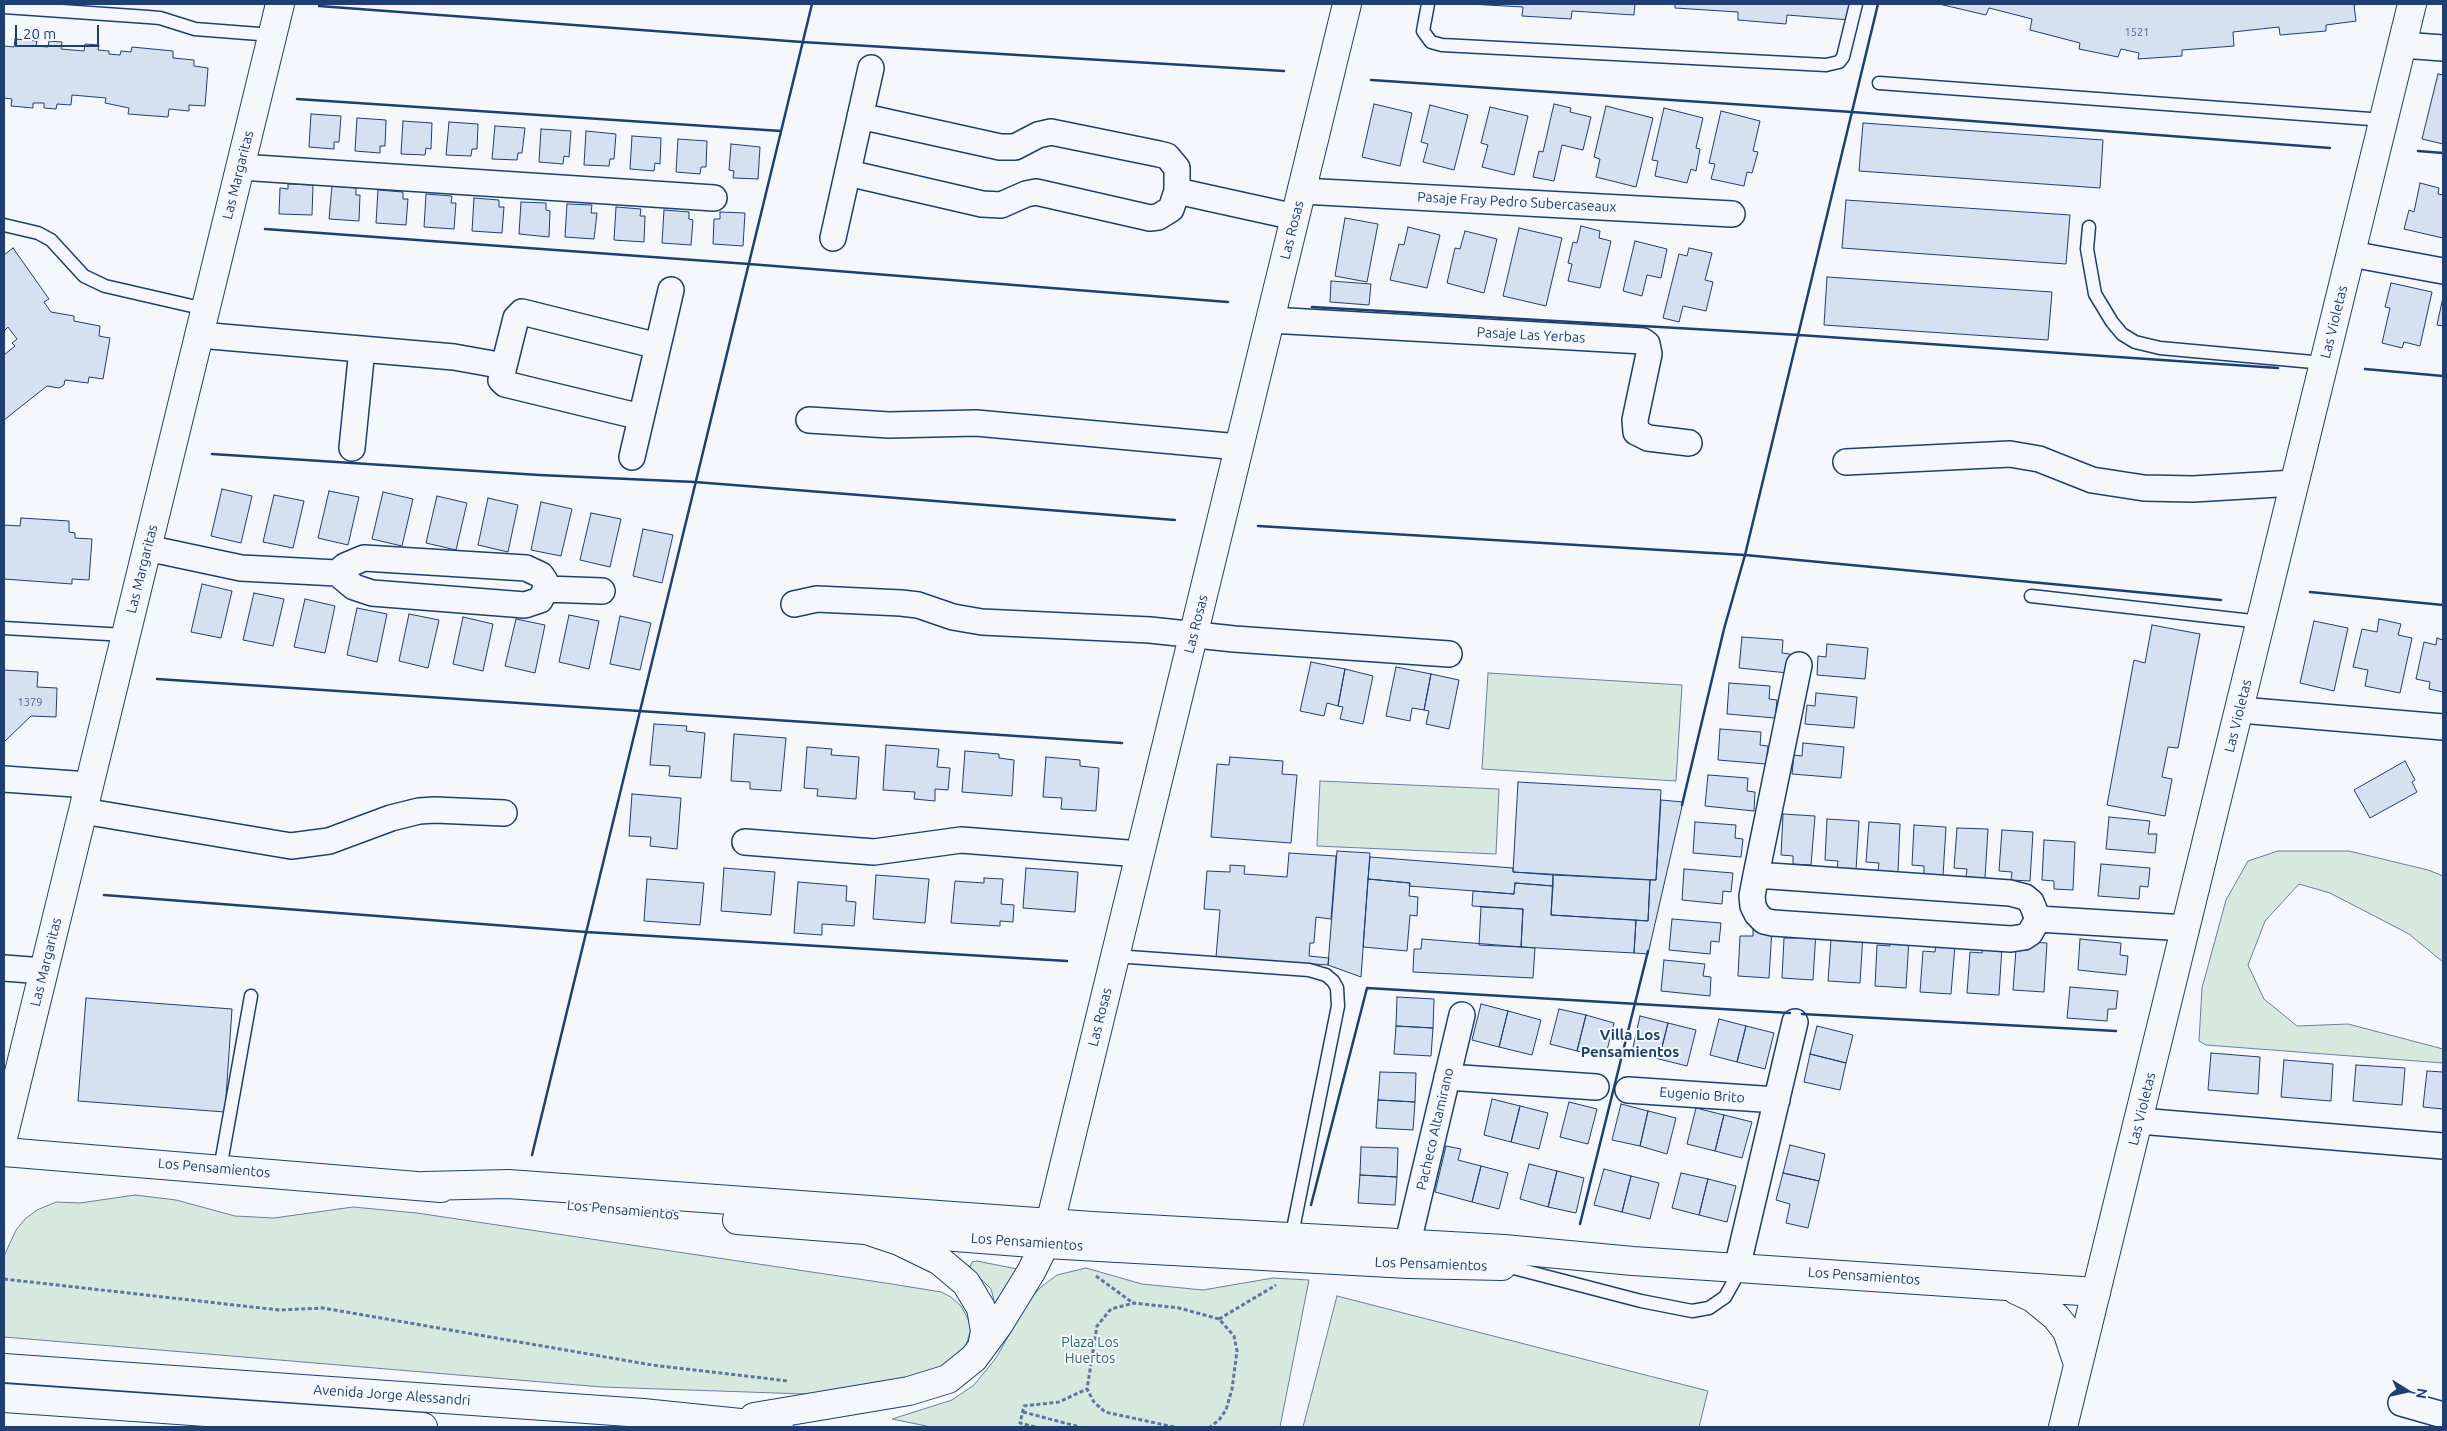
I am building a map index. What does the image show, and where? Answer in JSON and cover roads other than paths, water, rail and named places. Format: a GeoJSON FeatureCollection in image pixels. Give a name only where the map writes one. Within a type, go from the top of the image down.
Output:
{"type":"FeatureCollection","features":[{"type":"Feature","properties":{"kind":"main road","name":"Las Margaritas"},"geometry":{"type":"LineString","coordinates":[[4,1134],[280,4]]}},
{"type":"Feature","properties":{"kind":"main road","name":"Las Violetas"},"geometry":{"type":"LineString","coordinates":[[2063,1427],[2412,4]]}},
{"type":"Feature","properties":{"kind":"main road","name":"Las Rosas"},"geometry":{"type":"LineString","coordinates":[[728,1421],[861,1400],[930,1385],[948,1379],[964,1368],[982,1347],[1010,1308],[1047,1234],[1302,191],[1343,5]]}},
{"type":"Feature","properties":{"kind":"main road","name":"Los Pensamientos"},"geometry":{"type":"LineString","coordinates":[[4,1152],[424,1186],[551,1203],[872,1232],[1047,1234]]}},
{"type":"Feature","properties":{"kind":"main road","name":"Los Pensamientos"},"geometry":{"type":"LineString","coordinates":[[424,1186],[508,1184],[1047,1234],[1290,1247],[1408,1264],[1506,1266],[1632,1261]]}},
{"type":"Feature","properties":{"kind":"main road"},"geometry":{"type":"LineString","coordinates":[[872,1232],[920,1250],[940,1261],[960,1277],[976,1296],[981,1308],[985,1331],[982,1347]]}},
{"type":"Feature","properties":{"kind":"main road","name":"Los Pensamientos"},"geometry":{"type":"LineString","coordinates":[[1290,1247],[1408,1242],[1561,1253],[1632,1261],[2096,1292]]}},
{"type":"Feature","properties":{"kind":"main road"},"geometry":{"type":"LineString","coordinates":[[2004,1287],[2033,1298],[2056,1317],[2070,1339],[2078,1364]]}},
{"type":"Feature","properties":{"kind":"main road","name":"Avenida Jorge Alessandri"},"geometry":{"type":"LineString","coordinates":[[4,1368],[728,1421],[779,1427]]}},
{"type":"Feature","properties":{"kind":"main road"},"geometry":{"type":"LineString","coordinates":[[4,1398],[423,1427]]}},
{"type":"Feature","properties":{"kind":"street"},"geometry":{"type":"LineString","coordinates":[[2402,45],[2443,48]]}},
{"type":"Feature","properties":{"kind":"street"},"geometry":{"type":"LineString","coordinates":[[833,238],[871,68]]}},
{"type":"Feature","properties":{"kind":"street"},"geometry":{"type":"LineString","coordinates":[[848,172],[982,204],[1001,205],[1026,194],[1036,192],[1150,218],[1158,217],[1171,209],[1177,191],[1177,168],[1167,156],[1159,154],[1051,132],[1038,135],[1015,147],[1000,147],[860,116]]}},
{"type":"Feature","properties":{"kind":"street"},"geometry":{"type":"LineString","coordinates":[[240,167],[714,198]]}},
{"type":"Feature","properties":{"kind":"street"},"geometry":{"type":"LineString","coordinates":[[1177,191],[1295,217]]}},
{"type":"Feature","properties":{"kind":"street","name":"Pasaje Fray Pedro Subercaseaux"},"geometry":{"type":"LineString","coordinates":[[1302,191],[1732,214]]}},
{"type":"Feature","properties":{"kind":"street"},"geometry":{"type":"LineString","coordinates":[[2351,254],[2443,271]]}},
{"type":"Feature","properties":{"kind":"street"},"geometry":{"type":"LineString","coordinates":[[632,457],[671,290]]}},
{"type":"Feature","properties":{"kind":"street"},"geometry":{"type":"LineString","coordinates":[[641,417],[505,384],[501,380],[504,366],[516,318],[522,312],[658,346]]}},
{"type":"Feature","properties":{"kind":"street","name":"Pasaje Las Yerbas"},"geometry":{"type":"LineString","coordinates":[[1270,320],[1643,342],[1646,344],[1648,354],[1634,420],[1636,432],[1648,438],[1689,443]]}},
{"type":"Feature","properties":{"kind":"street"},"geometry":{"type":"LineString","coordinates":[[199,336],[454,357],[504,366]]}},
{"type":"Feature","properties":{"kind":"street"},"geometry":{"type":"LineString","coordinates":[[352,448],[362,349]]}},
{"type":"Feature","properties":{"kind":"street"},"geometry":{"type":"LineString","coordinates":[[809,420],[889,425],[976,424],[1239,447]]}},
{"type":"Feature","properties":{"kind":"street"},"geometry":{"type":"LineString","coordinates":[[1846,462],[2010,454],[2039,459],[2092,480],[2144,488],[2193,489],[2295,483]]}},
{"type":"Feature","properties":{"kind":"street"},"geometry":{"type":"LineString","coordinates":[[147,548],[234,568],[338,573],[354,587],[372,593],[506,603],[533,603],[544,595],[546,589],[545,581],[541,575],[526,568],[364,558],[349,563],[338,573]]}},
{"type":"Feature","properties":{"kind":"street"},"geometry":{"type":"LineString","coordinates":[[546,589],[602,591]]}},
{"type":"Feature","properties":{"kind":"street"},"geometry":{"type":"LineString","coordinates":[[794,604],[817,599],[900,603],[918,605],[953,616],[982,622],[1150,630],[1193,635],[1448,654]]}},
{"type":"Feature","properties":{"kind":"street"},"geometry":{"type":"LineString","coordinates":[[1799,665],[1756,875],[1752,906],[1757,914],[1764,920],[1774,923],[2011,939],[2030,933],[2038,919]]}},
{"type":"Feature","properties":{"kind":"street"},"geometry":{"type":"LineString","coordinates":[[2240,710],[2443,727]]}},
{"type":"Feature","properties":{"kind":"street"},"geometry":{"type":"LineString","coordinates":[[4,779],[291,846],[329,840],[391,818],[419,811],[504,812]]}},
{"type":"Feature","properties":{"kind":"street"},"geometry":{"type":"LineString","coordinates":[[745,842],[874,852],[961,840],[1140,854]]}},
{"type":"Feature","properties":{"kind":"street"},"geometry":{"type":"LineString","coordinates":[[1756,875],[2010,892],[2018,894],[2031,902],[2038,919]]}},
{"type":"Feature","properties":{"kind":"street"},"geometry":{"type":"LineString","coordinates":[[2038,919],[2186,928]]}},
{"type":"Feature","properties":{"kind":"street"},"geometry":{"type":"LineString","coordinates":[[4,968],[44,971]]}},
{"type":"Feature","properties":{"kind":"street","name":"Pacheco Altamirano"},"geometry":{"type":"LineString","coordinates":[[1408,1242],[1462,1015]]}},
{"type":"Feature","properties":{"kind":"street"},"geometry":{"type":"LineString","coordinates":[[1737,1268],[1795,1022]]}},
{"type":"Feature","properties":{"kind":"street"},"geometry":{"type":"LineString","coordinates":[[1447,1077],[1596,1087]]}},
{"type":"Feature","properties":{"kind":"street","name":"Eugenio Brito"},"geometry":{"type":"LineString","coordinates":[[1628,1090],[1777,1100]]}},
{"type":"Feature","properties":{"kind":"street"},"geometry":{"type":"LineString","coordinates":[[2138,1121],[2443,1146]]}},
{"type":"Feature","properties":{"kind":"street"},"geometry":{"type":"LineString","coordinates":[[2401,1403],[2443,1414]]}},
{"type":"Feature","properties":{"kind":"lane"},"geometry":{"type":"LineString","coordinates":[[1428,4],[1423,31],[1430,42],[1442,45],[1826,65],[1839,62],[1843,57],[1856,4]]}},
{"type":"Feature","properties":{"kind":"lane"},"geometry":{"type":"LineString","coordinates":[[4,8],[148,17],[195,29],[272,35]]}},
{"type":"Feature","properties":{"kind":"lane"},"geometry":{"type":"LineString","coordinates":[[1879,83],[2384,120]]}},
{"type":"Feature","properties":{"kind":"lane"},"geometry":{"type":"LineString","coordinates":[[4,225],[38,233],[51,240],[84,276],[105,286],[206,309]]}},
{"type":"Feature","properties":{"kind":"lane"},"geometry":{"type":"LineString","coordinates":[[2089,227],[2087,249],[2096,294],[2112,322],[2122,334],[2135,342],[2160,348],[2324,363]]}},
{"type":"Feature","properties":{"kind":"lane"},"geometry":{"type":"LineString","coordinates":[[2031,596],[2261,622]]}},
{"type":"Feature","properties":{"kind":"lane"},"geometry":{"type":"LineString","coordinates":[[4,628],[125,635]]}},
{"type":"Feature","properties":{"kind":"lane"},"geometry":{"type":"LineString","coordinates":[[1115,956],[1309,970],[1326,975],[1333,981],[1337,988],[1338,1006],[1290,1247]]}},
{"type":"Feature","properties":{"kind":"lane"},"geometry":{"type":"LineString","coordinates":[[220,1169],[251,996]]}},
{"type":"Feature","properties":{"kind":"lane"},"geometry":{"type":"LineString","coordinates":[[1506,1266],[1640,1301],[1692,1311],[1709,1308],[1725,1297],[1734,1281],[1737,1268]]}},
{"type":"Feature","properties":{"kind":"district","name":"Villa Los Pensamientos"},"geometry":{"type":"Point","coordinates":[1630,1044]}},
{"type":"Feature","properties":{"kind":"park label","name":"Plaza Los Huertos"},"geometry":{"type":"Point","coordinates":[1090,1350]}}]}
